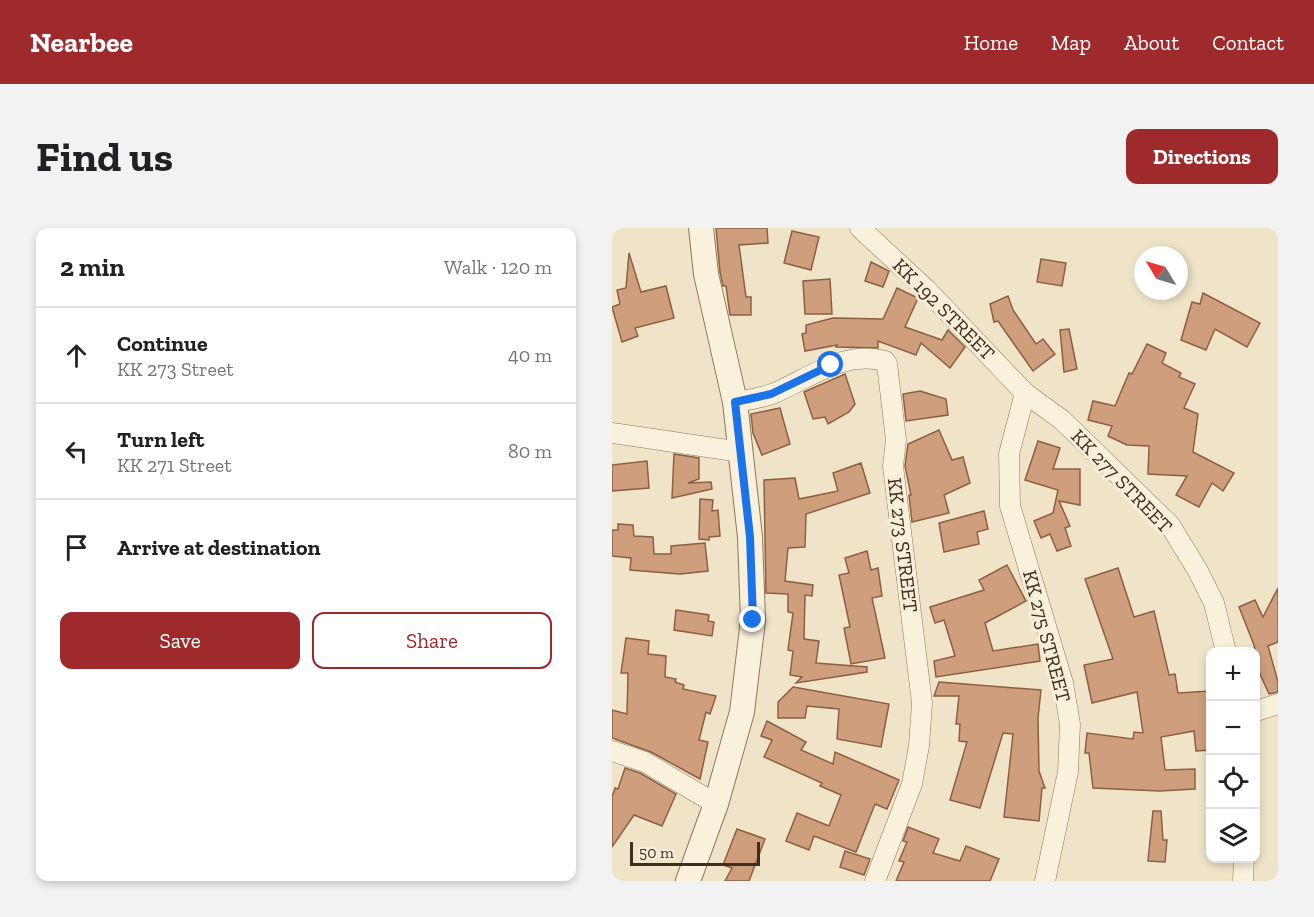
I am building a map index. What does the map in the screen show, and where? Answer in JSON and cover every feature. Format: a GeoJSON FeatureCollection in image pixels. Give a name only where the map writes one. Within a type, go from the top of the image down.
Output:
{"type":"FeatureCollection","features":[{"type":"Feature","properties":{"kind":"street"},"geometry":{"type":"LineString","coordinates":[[688,881],[716,804],[742,712],[753,620],[750,537],[735,402],[706,274],[701,228]]}},
{"type":"Feature","properties":{"kind":"street","name":"KK 192 STREET"},"geometry":{"type":"LineString","coordinates":[[860,228],[927,290],[1025,393]]}},
{"type":"Feature","properties":{"kind":"street","name":"KK 273 STREET"},"geometry":{"type":"LineString","coordinates":[[735,402],[771,394],[807,375],[846,361],[869,358],[885,361],[887,364],[896,440],[893,466],[922,703],[919,746],[912,784],[875,881]]}},
{"type":"Feature","properties":{"kind":"street","name":"KK 277 STREET"},"geometry":{"type":"LineString","coordinates":[[1025,393],[1062,420],[1170,525],[1214,603],[1225,647]]}},
{"type":"Feature","properties":{"kind":"street","name":"KK 275 STREET"},"geometry":{"type":"LineString","coordinates":[[1025,393],[1009,454],[1010,506],[1063,683],[1070,724],[1068,772],[1045,881]]}},
{"type":"Feature","properties":{"kind":"street"},"geometry":{"type":"LineString","coordinates":[[612,433],[741,452]]}},
{"type":"Feature","properties":{"kind":"street"},"geometry":{"type":"LineString","coordinates":[[1260,710],[1278,704]]}},
{"type":"Feature","properties":{"kind":"street"},"geometry":{"type":"LineString","coordinates":[[612,751],[645,762],[716,804]]}},
{"type":"Feature","properties":{"kind":"street"},"geometry":{"type":"LineString","coordinates":[[1243,881],[1244,863]]}},
{"type":"Feature","properties":{"kind":"building"},"geometry":{"type":"Polygon","coordinates":[[[716,228],[767,228],[768,243],[739,245],[746,297],[751,297],[751,315],[730,315],[726,286],[723,286],[720,272],[716,228]]]}},
{"type":"Feature","properties":{"kind":"building"},"geometry":{"type":"Polygon","coordinates":[[[792,231],[819,237],[811,270],[784,263],[792,231]]]}},
{"type":"Feature","properties":{"kind":"building"},"geometry":{"type":"Polygon","coordinates":[[[629,253],[641,292],[666,286],[674,318],[635,328],[638,336],[622,342],[612,307],[620,304],[617,290],[626,288],[629,253]]]}},
{"type":"Feature","properties":{"kind":"building"},"geometry":{"type":"Polygon","coordinates":[[[1041,259],[1066,263],[1062,286],[1037,282],[1041,259]]]}},
{"type":"Feature","properties":{"kind":"building"},"geometry":{"type":"Polygon","coordinates":[[[871,262],[889,271],[883,287],[865,281],[871,262]]]}},
{"type":"Feature","properties":{"kind":"building"},"geometry":{"type":"Polygon","coordinates":[[[830,279],[832,314],[805,314],[803,281],[830,279]]]}},
{"type":"Feature","properties":{"kind":"building"},"geometry":{"type":"Polygon","coordinates":[[[897,288],[918,298],[905,327],[942,340],[948,330],[965,347],[950,368],[921,343],[916,355],[878,341],[878,348],[836,347],[837,345],[805,351],[802,334],[806,333],[806,325],[833,318],[883,319],[897,288]]]}},
{"type":"Feature","properties":{"kind":"building"},"geometry":{"type":"Polygon","coordinates":[[[1203,293],[1260,323],[1247,347],[1215,329],[1206,350],[1181,340],[1192,302],[1200,304],[1203,293]]]}},
{"type":"Feature","properties":{"kind":"building"},"geometry":{"type":"Polygon","coordinates":[[[1008,296],[1013,310],[1036,344],[1043,339],[1055,354],[1033,371],[998,321],[994,322],[990,304],[1008,296]]]}},
{"type":"Feature","properties":{"kind":"building"},"geometry":{"type":"Polygon","coordinates":[[[1069,329],[1077,369],[1064,372],[1060,330],[1069,329]]]}},
{"type":"Feature","properties":{"kind":"building"},"geometry":{"type":"Polygon","coordinates":[[[1147,344],[1166,353],[1162,363],[1181,373],[1179,377],[1195,384],[1184,408],[1198,414],[1193,452],[1234,473],[1223,491],[1212,483],[1199,507],[1176,495],[1187,476],[1148,474],[1149,446],[1127,445],[1108,436],[1112,426],[1088,420],[1093,401],[1115,406],[1129,373],[1132,374],[1147,344]]]}},
{"type":"Feature","properties":{"kind":"building"},"geometry":{"type":"Polygon","coordinates":[[[845,374],[855,404],[849,412],[828,424],[825,417],[813,419],[804,392],[845,374]]]}},
{"type":"Feature","properties":{"kind":"building"},"geometry":{"type":"Polygon","coordinates":[[[920,391],[946,399],[948,415],[906,421],[903,394],[920,391]]]}},
{"type":"Feature","properties":{"kind":"building"},"geometry":{"type":"Polygon","coordinates":[[[780,408],[790,444],[762,455],[753,433],[751,414],[780,408]]]}},
{"type":"Feature","properties":{"kind":"building"},"geometry":{"type":"Polygon","coordinates":[[[939,430],[952,460],[963,457],[970,483],[944,495],[949,513],[912,522],[909,495],[911,495],[905,466],[908,444],[939,430]]]}},
{"type":"Feature","properties":{"kind":"building"},"geometry":{"type":"Polygon","coordinates":[[[1038,441],[1060,448],[1053,469],[1080,469],[1080,505],[1059,501],[1070,526],[1065,528],[1071,546],[1057,551],[1050,534],[1041,538],[1034,521],[1053,513],[1058,490],[1025,480],[1038,441]]]}},
{"type":"Feature","properties":{"kind":"building"},"geometry":{"type":"Polygon","coordinates":[[[674,454],[699,458],[699,479],[688,483],[711,482],[712,489],[672,498],[674,454]]]}},
{"type":"Feature","properties":{"kind":"building"},"geometry":{"type":"Polygon","coordinates":[[[647,461],[649,488],[612,491],[612,465],[647,461]]]}},
{"type":"Feature","properties":{"kind":"building"},"geometry":{"type":"Polygon","coordinates":[[[861,463],[870,493],[806,514],[805,547],[788,548],[785,581],[813,585],[812,596],[805,595],[804,639],[819,641],[816,663],[867,667],[867,672],[796,683],[802,677],[790,675],[793,651],[788,650],[793,613],[788,612],[788,594],[766,593],[764,480],[795,478],[799,499],[838,491],[833,473],[861,463]]]}},
{"type":"Feature","properties":{"kind":"building"},"geometry":{"type":"Polygon","coordinates":[[[700,499],[713,500],[712,511],[718,510],[720,536],[709,537],[709,540],[699,539],[700,499]]]}},
{"type":"Feature","properties":{"kind":"building"},"geometry":{"type":"Polygon","coordinates":[[[984,511],[988,529],[977,532],[979,544],[944,552],[939,523],[984,511]]]}},
{"type":"Feature","properties":{"kind":"building"},"geometry":{"type":"Polygon","coordinates":[[[618,524],[633,525],[634,536],[653,537],[654,554],[671,554],[671,546],[705,543],[708,571],[680,574],[630,570],[631,558],[612,556],[612,530],[618,530],[618,524]]]}},
{"type":"Feature","properties":{"kind":"building"},"geometry":{"type":"Polygon","coordinates":[[[867,551],[871,570],[878,568],[882,596],[872,598],[885,658],[851,664],[844,628],[850,627],[839,575],[849,573],[845,558],[867,551]]]}},
{"type":"Feature","properties":{"kind":"building"},"geometry":{"type":"Polygon","coordinates":[[[1007,565],[1026,601],[985,623],[993,651],[1038,644],[1040,661],[936,677],[934,661],[955,656],[944,620],[935,623],[930,607],[984,590],[979,580],[1007,565]]]}},
{"type":"Feature","properties":{"kind":"building"},"geometry":{"type":"Polygon","coordinates":[[[1118,568],[1134,617],[1154,611],[1169,675],[1175,674],[1178,693],[1206,691],[1206,750],[1196,751],[1194,731],[1161,737],[1165,770],[1195,769],[1195,789],[1160,791],[1093,788],[1089,753],[1085,753],[1087,733],[1133,739],[1134,732],[1143,733],[1137,692],[1092,703],[1084,665],[1113,659],[1085,579],[1118,568]]]}},
{"type":"Feature","properties":{"kind":"building"},"geometry":{"type":"Polygon","coordinates":[[[1278,588],[1278,642],[1268,646],[1278,682],[1278,692],[1269,694],[1260,674],[1260,647],[1254,647],[1239,607],[1255,600],[1263,617],[1278,588]]]}},
{"type":"Feature","properties":{"kind":"building"},"geometry":{"type":"Polygon","coordinates":[[[676,610],[709,615],[708,621],[714,622],[712,636],[674,630],[676,610]]]}},
{"type":"Feature","properties":{"kind":"building"},"geometry":{"type":"Polygon","coordinates":[[[626,638],[649,641],[648,654],[666,656],[665,677],[676,679],[675,682],[684,685],[683,689],[716,696],[710,714],[706,712],[699,740],[708,742],[700,779],[651,752],[612,738],[612,710],[627,714],[628,673],[621,673],[626,638]]]}},
{"type":"Feature","properties":{"kind":"building"},"geometry":{"type":"Polygon","coordinates":[[[939,682],[1041,690],[1038,718],[1039,771],[1045,788],[1042,788],[1039,821],[1004,817],[1013,734],[1003,733],[980,808],[950,800],[967,742],[959,741],[960,724],[956,724],[959,696],[934,696],[939,682]]]}},
{"type":"Feature","properties":{"kind":"building"},"geometry":{"type":"Polygon","coordinates":[[[793,687],[889,704],[881,747],[837,739],[839,709],[807,706],[805,718],[778,718],[778,702],[793,687]]]}},
{"type":"Feature","properties":{"kind":"building"},"geometry":{"type":"Polygon","coordinates":[[[767,721],[806,742],[801,750],[833,764],[835,752],[899,780],[887,809],[875,804],[856,852],[814,836],[809,850],[786,841],[797,813],[829,826],[841,795],[820,786],[822,783],[764,757],[772,740],[761,736],[767,721]]]}},
{"type":"Feature","properties":{"kind":"building"},"geometry":{"type":"Polygon","coordinates":[[[625,768],[640,773],[676,794],[662,826],[634,815],[612,847],[612,797],[615,788],[618,789],[625,768]]]}},
{"type":"Feature","properties":{"kind":"building"},"geometry":{"type":"Polygon","coordinates":[[[1153,811],[1161,811],[1163,840],[1167,840],[1165,862],[1148,861],[1153,811]]]}},
{"type":"Feature","properties":{"kind":"building"},"geometry":{"type":"Polygon","coordinates":[[[908,827],[939,839],[933,853],[960,861],[966,846],[999,859],[990,881],[896,881],[904,862],[899,861],[907,842],[903,841],[908,827]]]}},
{"type":"Feature","properties":{"kind":"building"},"geometry":{"type":"Polygon","coordinates":[[[737,829],[765,839],[749,881],[725,881],[732,868],[723,865],[737,829]]]}},
{"type":"Feature","properties":{"kind":"building"},"geometry":{"type":"Polygon","coordinates":[[[845,851],[870,859],[864,875],[840,867],[845,851]]]}},
{"type":"Feature","properties":{"kind":"route"},"geometry":{"type":"LineString","coordinates":[[753,620],[750,537],[735,402],[771,394],[831,365]]}}]}
